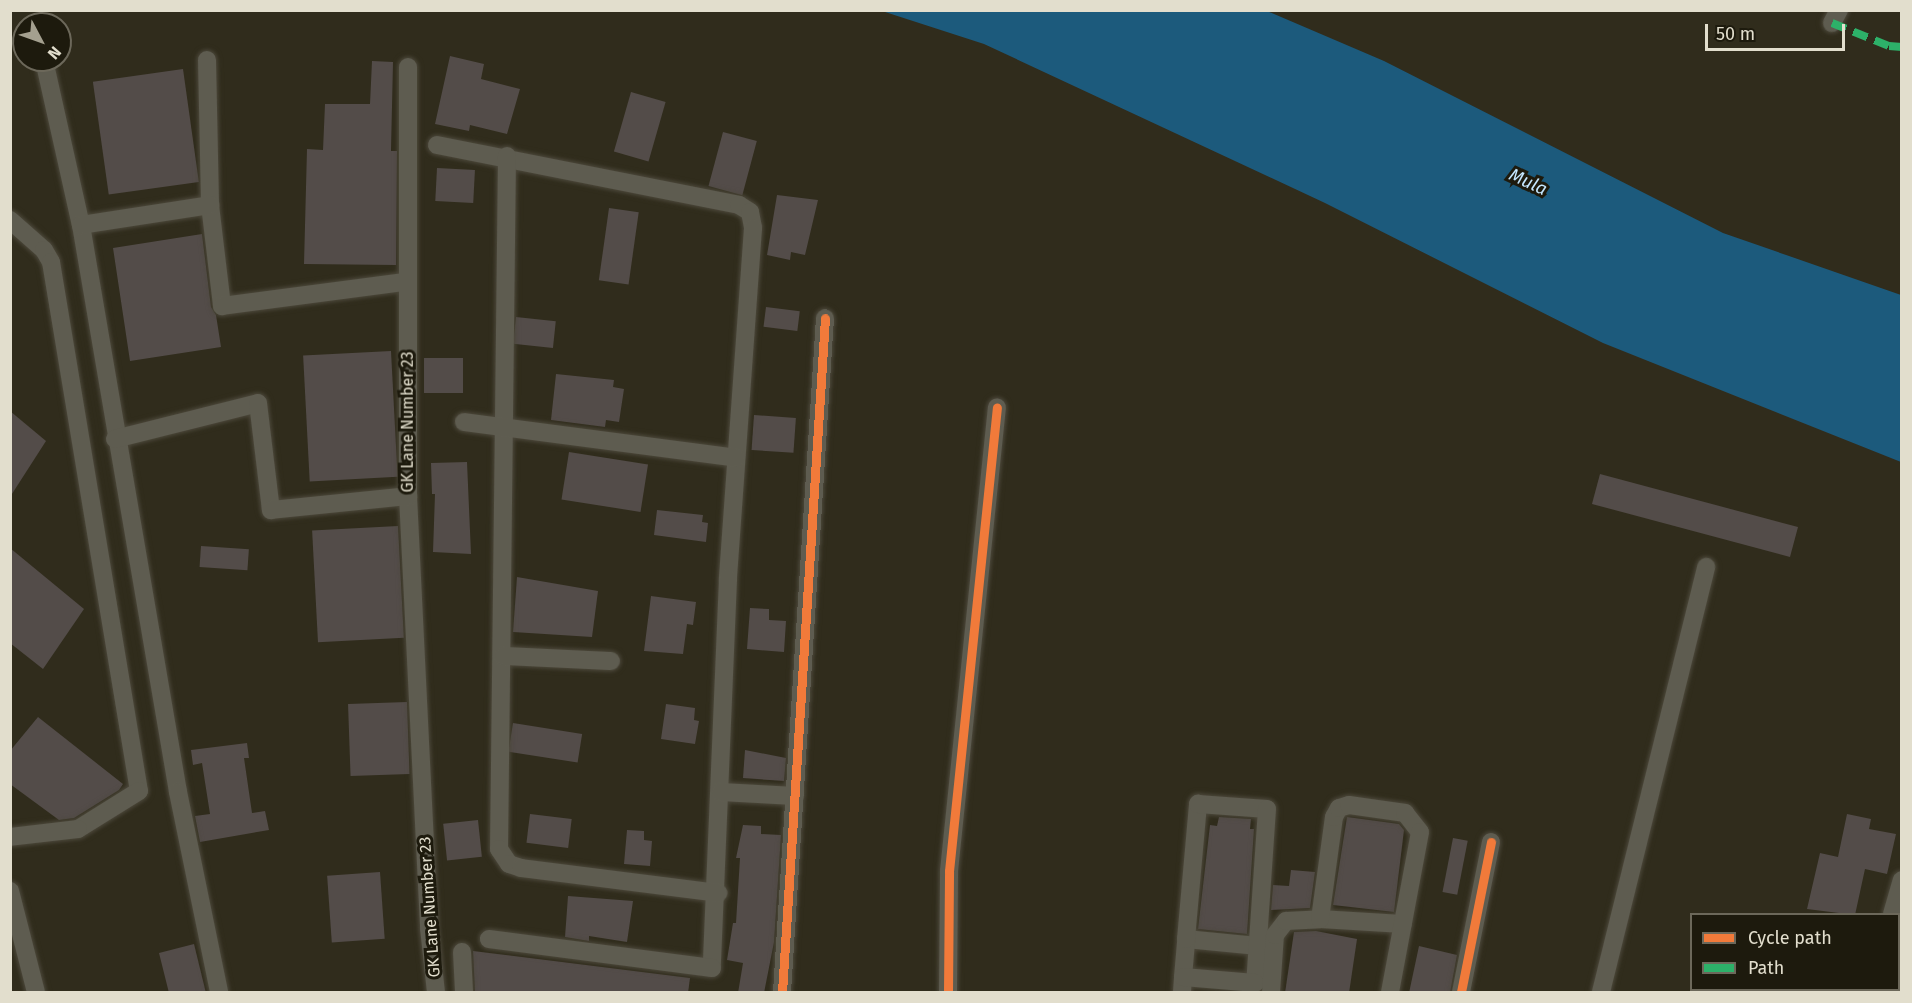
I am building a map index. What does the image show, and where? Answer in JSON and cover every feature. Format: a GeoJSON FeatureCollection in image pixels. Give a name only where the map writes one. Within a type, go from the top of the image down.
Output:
{"type":"FeatureCollection","features":[{"type":"Feature","properties":{"kind":"street"},"geometry":{"type":"LineString","coordinates":[[207,60],[210,205],[222,306],[405,282]]}},
{"type":"Feature","properties":{"kind":"street","name":"GK Lane Number 23"},"geometry":{"type":"LineString","coordinates":[[408,67],[405,282],[408,496],[429,928],[436,993]]}},
{"type":"Feature","properties":{"kind":"street"},"geometry":{"type":"LineString","coordinates":[[47,72],[81,225],[115,439],[178,792],[219,993]]}},
{"type":"Feature","properties":{"kind":"street"},"geometry":{"type":"LineString","coordinates":[[437,145],[507,156],[739,206],[750,212],[753,228],[736,458],[718,893],[712,968],[489,939]]}},
{"type":"Feature","properties":{"kind":"street"},"geometry":{"type":"LineString","coordinates":[[507,156],[502,426],[504,656],[499,849],[503,859],[521,868],[718,893]]}},
{"type":"Feature","properties":{"kind":"street"},"geometry":{"type":"LineString","coordinates":[[81,225],[210,205]]}},
{"type":"Feature","properties":{"kind":"street"},"geometry":{"type":"LineString","coordinates":[[10,220],[44,250],[52,270],[139,791],[78,829],[10,837]]}},
{"type":"Feature","properties":{"kind":"street"},"geometry":{"type":"LineString","coordinates":[[782,993],[825,318]]}},
{"type":"Feature","properties":{"kind":"street"},"geometry":{"type":"LineString","coordinates":[[115,439],[258,403],[271,510],[408,496]]}},
{"type":"Feature","properties":{"kind":"street"},"geometry":{"type":"LineString","coordinates":[[948,993],[949,871],[997,407]]}},
{"type":"Feature","properties":{"kind":"street"},"geometry":{"type":"LineString","coordinates":[[464,422],[736,458]]}},
{"type":"Feature","properties":{"kind":"street"},"geometry":{"type":"LineString","coordinates":[[1601,993],[1706,567]]}},
{"type":"Feature","properties":{"kind":"street"},"geometry":{"type":"LineString","coordinates":[[504,656],[611,661]]}},
{"type":"Feature","properties":{"kind":"street"},"geometry":{"type":"LineString","coordinates":[[721,792],[795,796]]}},
{"type":"Feature","properties":{"kind":"street"},"geometry":{"type":"LineString","coordinates":[[1198,804],[1268,809],[1255,983],[1182,985],[1186,939],[1198,804]]}},
{"type":"Feature","properties":{"kind":"street"},"geometry":{"type":"LineString","coordinates":[[1320,919],[1334,817],[1339,808],[1349,805],[1405,813],[1420,831],[1390,993]]}},
{"type":"Feature","properties":{"kind":"street"},"geometry":{"type":"LineString","coordinates":[[1461,993],[1491,842]]}},
{"type":"Feature","properties":{"kind":"street"},"geometry":{"type":"LineString","coordinates":[[1893,913],[1902,880]]}},
{"type":"Feature","properties":{"kind":"street"},"geometry":{"type":"LineString","coordinates":[[10,891],[36,993]]}},
{"type":"Feature","properties":{"kind":"street"},"geometry":{"type":"LineString","coordinates":[[1270,993],[1279,926],[1286,921],[1320,919],[1402,924]]}},
{"type":"Feature","properties":{"kind":"street"},"geometry":{"type":"LineString","coordinates":[[1186,939],[1257,946]]}},
{"type":"Feature","properties":{"kind":"street"},"geometry":{"type":"LineString","coordinates":[[462,952],[464,993]]}},
{"type":"Feature","properties":{"kind":"water","name":"Mula"},"geometry":{"type":"Polygon","coordinates":[[[882,11],[1267,11],[1384,61],[1723,233],[1901,295],[1901,462],[1603,343],[1325,203],[984,44],[882,11]]]}},
{"type":"Feature","properties":{"kind":"building"},"geometry":{"type":"Polygon","coordinates":[[[450,56],[484,64],[481,79],[520,89],[507,134],[470,125],[469,131],[435,124],[450,56]]]}},
{"type":"Feature","properties":{"kind":"building"},"geometry":{"type":"Polygon","coordinates":[[[372,61],[393,62],[391,151],[397,151],[396,265],[304,264],[307,149],[323,150],[325,104],[370,104],[372,61]]]}},
{"type":"Feature","properties":{"kind":"building"},"geometry":{"type":"Polygon","coordinates":[[[183,69],[199,182],[109,195],[93,82],[183,69]]]}},
{"type":"Feature","properties":{"kind":"building"},"geometry":{"type":"Polygon","coordinates":[[[631,92],[666,102],[649,162],[614,152],[631,92]]]}},
{"type":"Feature","properties":{"kind":"building"},"geometry":{"type":"Polygon","coordinates":[[[723,132],[757,141],[742,195],[709,186],[723,132]]]}},
{"type":"Feature","properties":{"kind":"building"},"geometry":{"type":"Polygon","coordinates":[[[437,168],[475,170],[473,203],[435,201],[437,168]]]}},
{"type":"Feature","properties":{"kind":"building"},"geometry":{"type":"Polygon","coordinates":[[[777,195],[818,200],[805,255],[791,252],[790,260],[767,255],[777,195]]]}},
{"type":"Feature","properties":{"kind":"building"},"geometry":{"type":"Polygon","coordinates":[[[609,208],[639,212],[629,284],[599,280],[609,208]]]}},
{"type":"Feature","properties":{"kind":"building"},"geometry":{"type":"Polygon","coordinates":[[[202,234],[211,307],[216,315],[221,347],[130,361],[113,248],[202,234]]]}},
{"type":"Feature","properties":{"kind":"building"},"geometry":{"type":"Polygon","coordinates":[[[766,307],[800,311],[797,331],[764,327],[766,307]]]}},
{"type":"Feature","properties":{"kind":"building"},"geometry":{"type":"Polygon","coordinates":[[[516,317],[556,321],[553,348],[513,344],[516,317]]]}},
{"type":"Feature","properties":{"kind":"building"},"geometry":{"type":"Polygon","coordinates":[[[391,351],[398,477],[310,481],[303,356],[391,351]]]}},
{"type":"Feature","properties":{"kind":"building"},"geometry":{"type":"Polygon","coordinates":[[[424,358],[463,358],[463,393],[424,393],[424,358]]]}},
{"type":"Feature","properties":{"kind":"building"},"geometry":{"type":"Polygon","coordinates":[[[556,374],[614,380],[613,387],[624,389],[619,422],[606,420],[605,427],[551,420],[556,374]]]}},
{"type":"Feature","properties":{"kind":"building"},"geometry":{"type":"Polygon","coordinates":[[[10,411],[46,441],[10,497],[10,411]]]}},
{"type":"Feature","properties":{"kind":"building"},"geometry":{"type":"Polygon","coordinates":[[[754,415],[796,418],[793,453],[752,450],[754,415]]]}},
{"type":"Feature","properties":{"kind":"building"},"geometry":{"type":"Polygon","coordinates":[[[569,452],[648,465],[641,512],[561,499],[569,452]]]}},
{"type":"Feature","properties":{"kind":"building"},"geometry":{"type":"Polygon","coordinates":[[[467,462],[471,554],[433,552],[435,494],[432,494],[431,463],[467,462]]]}},
{"type":"Feature","properties":{"kind":"building"},"geometry":{"type":"Polygon","coordinates":[[[1600,474],[1798,527],[1790,557],[1592,504],[1600,474]]]}},
{"type":"Feature","properties":{"kind":"building"},"geometry":{"type":"Polygon","coordinates":[[[657,510],[703,515],[702,522],[708,523],[706,542],[654,535],[657,510]]]}},
{"type":"Feature","properties":{"kind":"building"},"geometry":{"type":"Polygon","coordinates":[[[398,526],[404,638],[318,642],[312,531],[398,526]]]}},
{"type":"Feature","properties":{"kind":"building"},"geometry":{"type":"Polygon","coordinates":[[[201,546],[249,549],[247,570],[200,567],[201,546]]]}},
{"type":"Feature","properties":{"kind":"building"},"geometry":{"type":"Polygon","coordinates":[[[10,548],[84,609],[43,669],[10,643],[10,548]]]}},
{"type":"Feature","properties":{"kind":"building"},"geometry":{"type":"Polygon","coordinates":[[[517,577],[598,591],[592,637],[513,632],[517,577]]]}},
{"type":"Feature","properties":{"kind":"building"},"geometry":{"type":"Polygon","coordinates":[[[651,596],[696,602],[693,625],[687,624],[683,654],[644,651],[651,596]]]}},
{"type":"Feature","properties":{"kind":"building"},"geometry":{"type":"Polygon","coordinates":[[[750,608],[769,609],[769,620],[786,621],[784,652],[747,649],[750,608]]]}},
{"type":"Feature","properties":{"kind":"building"},"geometry":{"type":"Polygon","coordinates":[[[407,702],[410,774],[351,776],[348,704],[407,702]]]}},
{"type":"Feature","properties":{"kind":"building"},"geometry":{"type":"Polygon","coordinates":[[[666,704],[695,708],[694,720],[699,721],[695,744],[661,739],[666,704]]]}},
{"type":"Feature","properties":{"kind":"building"},"geometry":{"type":"Polygon","coordinates":[[[38,717],[123,784],[119,790],[74,818],[59,820],[10,784],[10,751],[38,717]]]}},
{"type":"Feature","properties":{"kind":"building"},"geometry":{"type":"Polygon","coordinates":[[[513,723],[582,734],[578,763],[508,752],[513,723]]]}},
{"type":"Feature","properties":{"kind":"building"},"geometry":{"type":"Polygon","coordinates":[[[247,743],[249,758],[244,758],[252,813],[265,811],[269,830],[200,842],[195,816],[210,814],[202,763],[193,765],[191,750],[247,743]]]}},
{"type":"Feature","properties":{"kind":"building"},"geometry":{"type":"Polygon","coordinates":[[[745,750],[786,758],[784,781],[743,778],[745,750]]]}},
{"type":"Feature","properties":{"kind":"building"},"geometry":{"type":"Polygon","coordinates":[[[530,814],[572,819],[568,848],[526,843],[530,814]]]}},
{"type":"Feature","properties":{"kind":"building"},"geometry":{"type":"Polygon","coordinates":[[[1847,814],[1871,819],[1869,829],[1896,834],[1887,874],[1865,869],[1855,913],[1807,909],[1820,853],[1838,857],[1847,814]]]}},
{"type":"Feature","properties":{"kind":"building"},"geometry":{"type":"Polygon","coordinates":[[[1219,817],[1251,819],[1250,829],[1254,829],[1247,934],[1198,929],[1210,825],[1217,826],[1219,817]]]}},
{"type":"Feature","properties":{"kind":"building"},"geometry":{"type":"Polygon","coordinates":[[[1347,817],[1399,824],[1404,830],[1394,912],[1333,905],[1347,817]]]}},
{"type":"Feature","properties":{"kind":"building"},"geometry":{"type":"Polygon","coordinates":[[[478,820],[482,857],[447,860],[443,824],[478,820]]]}},
{"type":"Feature","properties":{"kind":"building"},"geometry":{"type":"Polygon","coordinates":[[[743,825],[761,826],[761,834],[781,835],[774,942],[764,993],[738,993],[743,963],[727,960],[733,923],[736,923],[740,858],[736,858],[743,825]]]}},
{"type":"Feature","properties":{"kind":"building"},"geometry":{"type":"Polygon","coordinates":[[[627,830],[644,831],[644,840],[652,841],[650,866],[624,864],[627,830]]]}},
{"type":"Feature","properties":{"kind":"building"},"geometry":{"type":"Polygon","coordinates":[[[1453,838],[1468,841],[1457,895],[1443,892],[1453,838]]]}},
{"type":"Feature","properties":{"kind":"building"},"geometry":{"type":"Polygon","coordinates":[[[1291,870],[1315,872],[1310,908],[1271,910],[1273,885],[1289,886],[1291,870]]]}},
{"type":"Feature","properties":{"kind":"building"},"geometry":{"type":"Polygon","coordinates":[[[380,872],[385,939],[332,943],[327,876],[380,872]]]}},
{"type":"Feature","properties":{"kind":"building"},"geometry":{"type":"Polygon","coordinates":[[[568,896],[633,901],[627,942],[589,936],[589,941],[565,937],[568,896]]]}},
{"type":"Feature","properties":{"kind":"building"},"geometry":{"type":"Polygon","coordinates":[[[1316,931],[1357,939],[1349,993],[1285,993],[1294,932],[1316,931]]]}},
{"type":"Feature","properties":{"kind":"building"},"geometry":{"type":"Polygon","coordinates":[[[194,944],[206,993],[169,993],[159,953],[194,944]]]}},
{"type":"Feature","properties":{"kind":"building"},"geometry":{"type":"Polygon","coordinates":[[[1419,946],[1457,955],[1450,993],[1409,993],[1419,946]]]}},
{"type":"Feature","properties":{"kind":"building"},"geometry":{"type":"Polygon","coordinates":[[[473,951],[690,978],[688,993],[475,993],[473,951]]]}},
{"type":"Feature","properties":{"kind":"marked path"},"geometry":{"type":"LineString","coordinates":[[1832,23],[1889,46],[1902,47]]}},
{"type":"Feature","properties":{"kind":"cycle path"},"geometry":{"type":"LineString","coordinates":[[782,992],[825,318]]}},
{"type":"Feature","properties":{"kind":"cycle path"},"geometry":{"type":"LineString","coordinates":[[948,992],[949,871],[997,407]]}},
{"type":"Feature","properties":{"kind":"cycle path"},"geometry":{"type":"LineString","coordinates":[[1461,992],[1491,842]]}}]}
